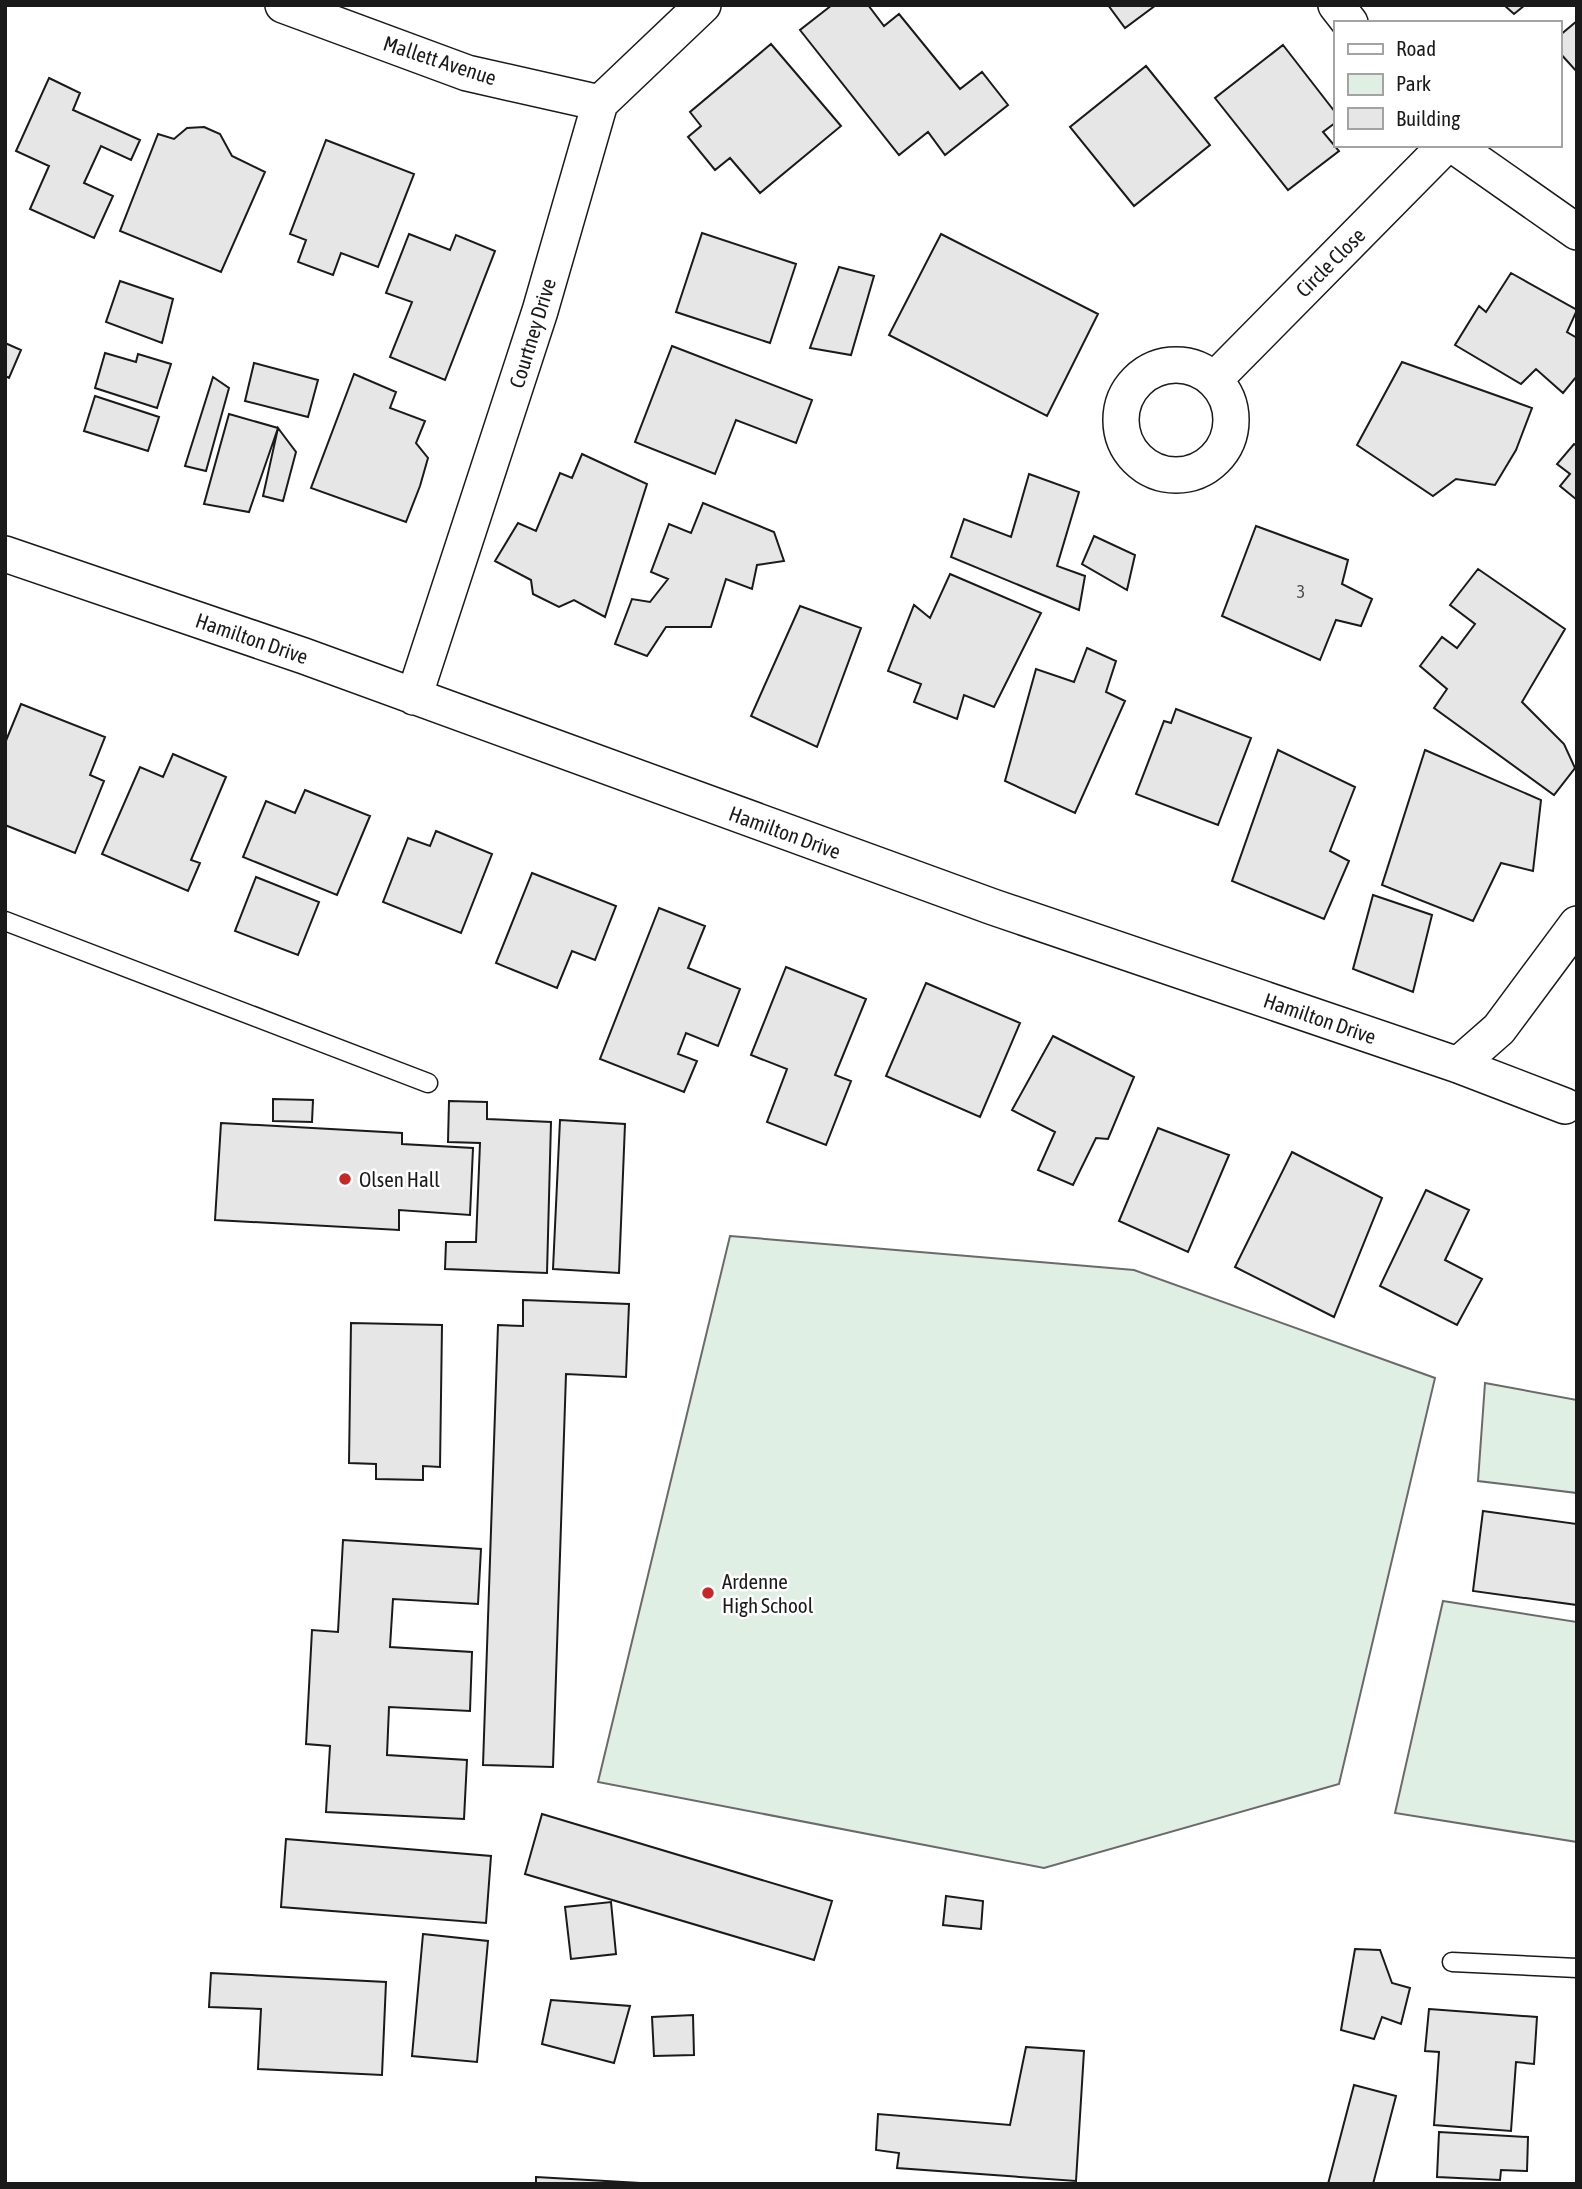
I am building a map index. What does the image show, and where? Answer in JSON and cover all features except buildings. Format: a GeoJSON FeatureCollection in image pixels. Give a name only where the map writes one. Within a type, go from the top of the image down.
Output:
{"type":"FeatureCollection","features":[{"type":"Feature","properties":{"kind":"street","name":"Mallett Avenue"},"geometry":{"type":"LineString","coordinates":[[283,5],[467,73],[600,103]]}},
{"type":"Feature","properties":{"kind":"street"},"geometry":{"type":"LineString","coordinates":[[600,103],[703,5]]}},
{"type":"Feature","properties":{"kind":"street"},"geometry":{"type":"LineString","coordinates":[[1336,5],[1348,21]]}},
{"type":"Feature","properties":{"kind":"street","name":"Courtney Drive"},"geometry":{"type":"LineString","coordinates":[[414,697],[540,311],[600,103]]}},
{"type":"Feature","properties":{"kind":"street","name":"Circle Close"},"geometry":{"type":"LineString","coordinates":[[1214,380],[1444,147]]}},
{"type":"Feature","properties":{"kind":"street"},"geometry":{"type":"LineString","coordinates":[[1456,147],[1577,232]]}},
{"type":"Feature","properties":{"kind":"street","name":"Hamilton Drive"},"geometry":{"type":"LineString","coordinates":[[5,554],[291,652],[1006,911],[1458,1065],[1565,1106]]}},
{"type":"Feature","properties":{"kind":"street"},"geometry":{"type":"LineString","coordinates":[[1458,1065],[1499,1029],[1577,924]]}},
{"type":"Feature","properties":{"kind":"lane"},"geometry":{"type":"LineString","coordinates":[[5,921],[428,1083]]}},
{"type":"Feature","properties":{"kind":"lane"},"geometry":{"type":"LineString","coordinates":[[1452,1962],[1577,1968]]}},
{"type":"Feature","properties":{"kind":"green space"},"geometry":{"type":"Polygon","coordinates":[[[730,1236],[1134,1270],[1435,1378],[1339,1784],[1044,1868],[598,1782],[730,1236]]]}},
{"type":"Feature","properties":{"kind":"green space"},"geometry":{"type":"Polygon","coordinates":[[[1485,1383],[1577,1400],[1577,1493],[1478,1481],[1485,1383]]]}},
{"type":"Feature","properties":{"kind":"green space"},"geometry":{"type":"Polygon","coordinates":[[[1443,1601],[1577,1622],[1577,1842],[1395,1813],[1443,1601]]]}},
{"type":"Feature","properties":{"kind":"place","name":"Olsen Hall"},"geometry":{"type":"Point","coordinates":[345,1179]}},
{"type":"Feature","properties":{"kind":"place","name":"Ardenne High School"},"geometry":{"type":"Point","coordinates":[708,1593]}}]}
